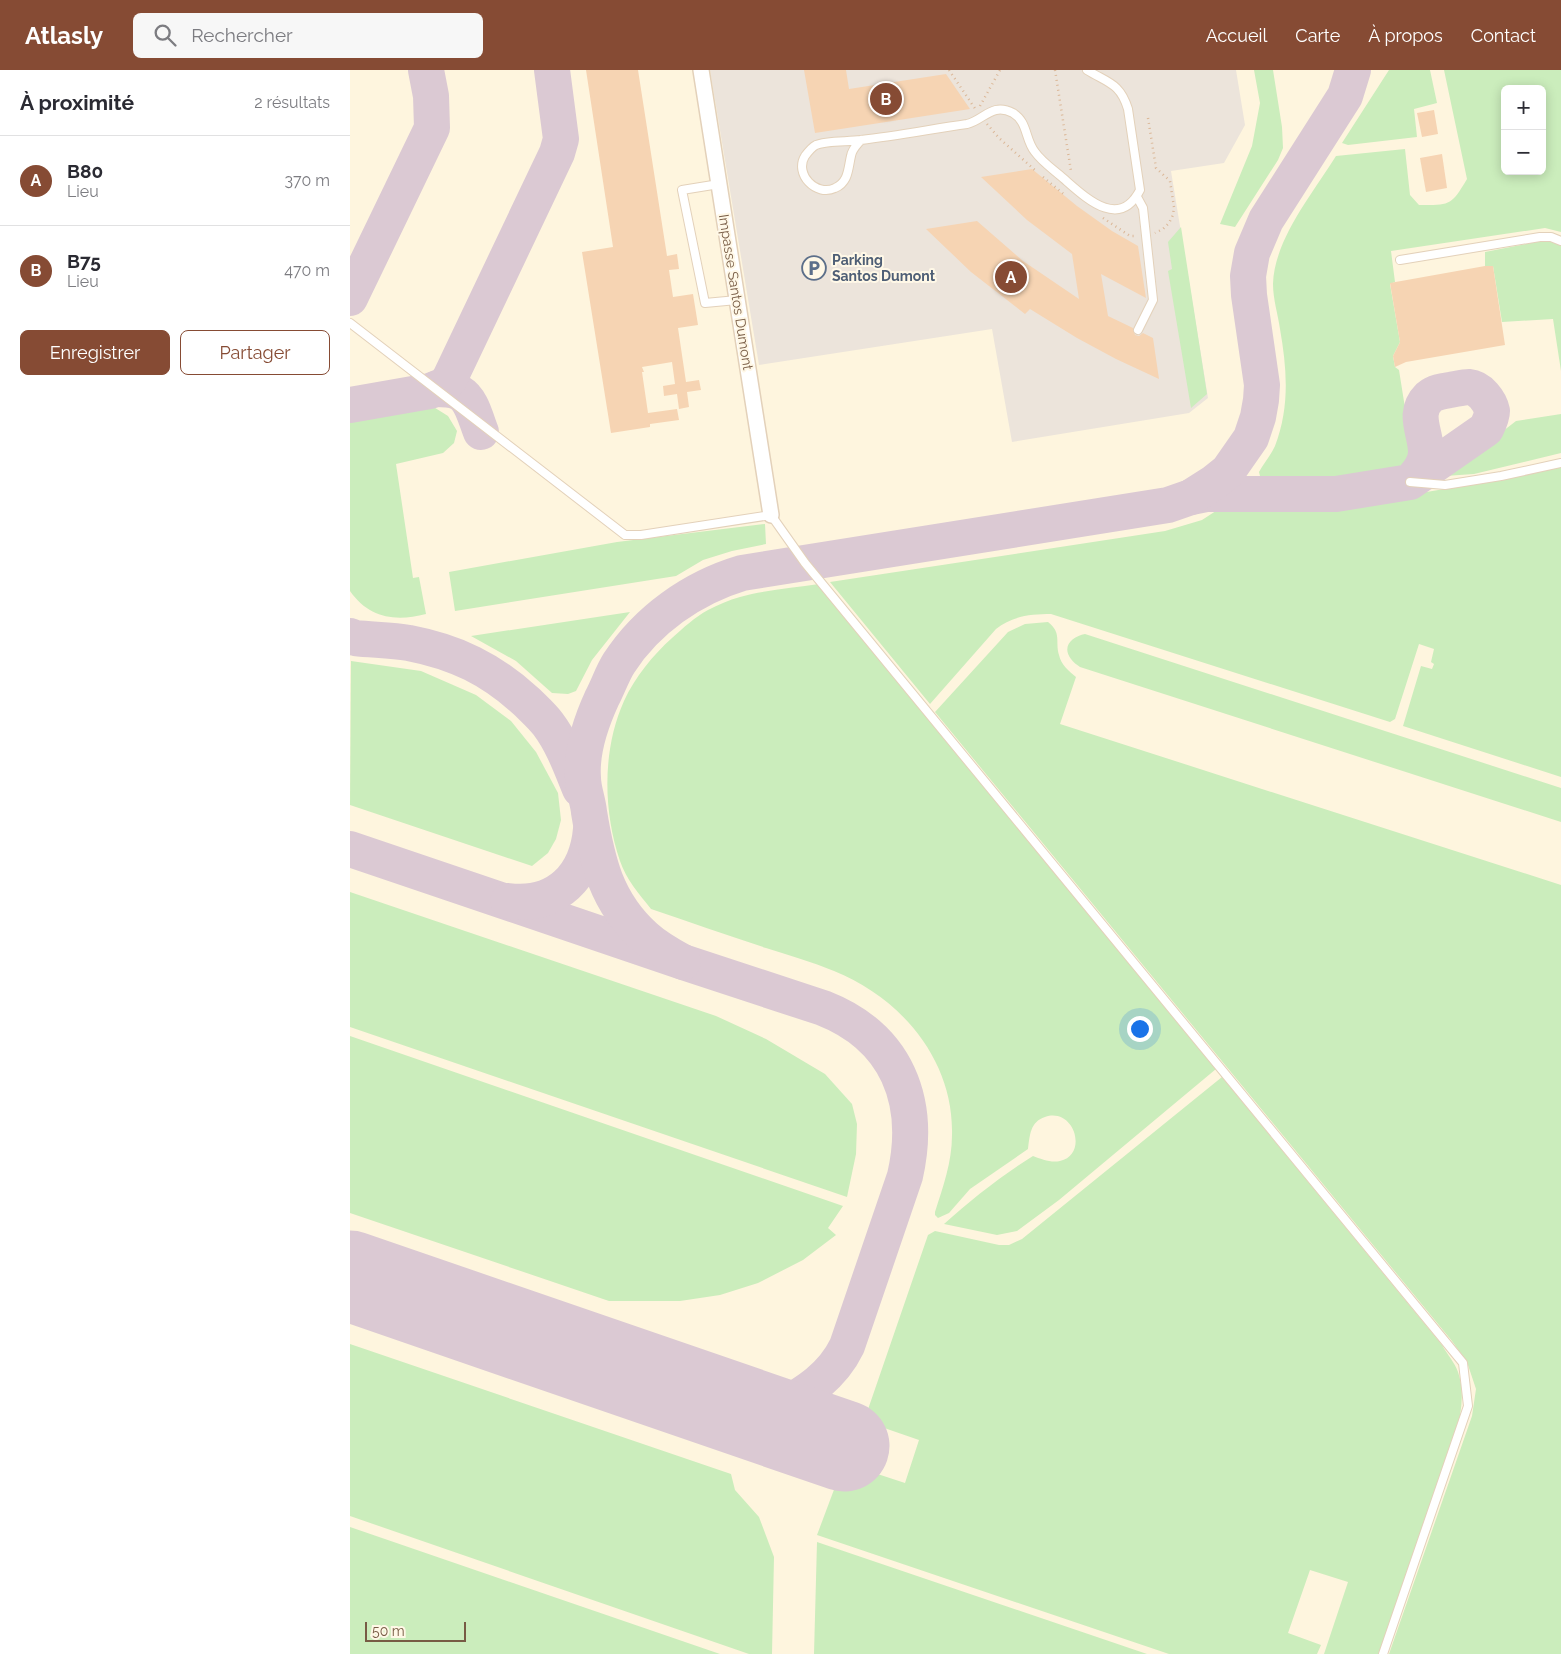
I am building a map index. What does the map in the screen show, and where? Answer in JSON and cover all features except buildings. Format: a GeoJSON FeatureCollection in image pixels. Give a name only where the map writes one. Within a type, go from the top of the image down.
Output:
{"type":"FeatureCollection","features":[{"type":"Feature","properties":{"kind":"street","name":"Impasse Santos Dumont"},"geometry":{"type":"LineString","coordinates":[[701,70],[771,515]]}},
{"type":"Feature","properties":{"kind":"lane"},"geometry":{"type":"LineString","coordinates":[[861,140],[851,155],[848,176],[835,188],[819,189],[804,177],[802,167],[804,158],[816,145],[967,124],[974,122],[987,112],[1002,110],[1012,113],[1024,125],[1029,144],[1036,154],[1074,188],[1104,208],[1112,210],[1121,209],[1137,197],[1140,190],[1128,109],[1125,98],[1120,90],[1087,70]]}},
{"type":"Feature","properties":{"kind":"lane"},"geometry":{"type":"LineString","coordinates":[[719,184],[682,190],[705,303],[737,300]]}},
{"type":"Feature","properties":{"kind":"lane"},"geometry":{"type":"LineString","coordinates":[[1137,197],[1143,208],[1153,300],[1138,330]]}},
{"type":"Feature","properties":{"kind":"lane"},"geometry":{"type":"LineString","coordinates":[[1400,260],[1540,237],[1551,237],[1561,241]]}},
{"type":"Feature","properties":{"kind":"lane"},"geometry":{"type":"LineString","coordinates":[[350,322],[625,535],[641,535],[771,515],[812,571],[1463,1363],[1468,1406],[1383,1654]]}},
{"type":"Feature","properties":{"kind":"lane"},"geometry":{"type":"LineString","coordinates":[[1410,482],[1445,485],[1501,476],[1561,463]]}},
{"type":"Feature","properties":{"kind":"path"},"geometry":{"type":"LineString","coordinates":[[949,70],[977,111],[1000,70]]}},
{"type":"Feature","properties":{"kind":"path"},"geometry":{"type":"LineString","coordinates":[[981,116],[999,138],[1065,196],[1076,202],[1055,70]]}},
{"type":"Feature","properties":{"kind":"path"},"geometry":{"type":"LineString","coordinates":[[1097,214],[1130,236],[1136,237],[1156,233],[1169,223],[1174,207],[1170,181],[1156,168],[1148,118]]}},
{"type":"Feature","properties":{"kind":"shaded area"},"geometry":{"type":"Polygon","coordinates":[[[710,70],[1236,70],[1245,125],[1224,163],[1171,171],[1208,398],[1189,413],[1012,442],[992,329],[759,365],[710,70]]]}},
{"type":"Feature","properties":{"kind":"green space"},"geometry":{"type":"Polygon","coordinates":[[[1254,70],[1273,70],[1282,127],[1283,148],[1278,160],[1235,227],[1220,224],[1252,146],[1260,103],[1254,70]]]}},
{"type":"Feature","properties":{"kind":"green space"},"geometry":{"type":"Polygon","coordinates":[[[1389,70],[1430,70],[1437,103],[1414,109],[1417,137],[1348,145],[1342,143],[1389,70]]]}},
{"type":"Feature","properties":{"kind":"green space"},"geometry":{"type":"Polygon","coordinates":[[[1444,70],[1561,70],[1561,232],[1545,228],[1391,251],[1395,282],[1390,284],[1400,342],[1393,356],[1395,367],[1399,370],[1412,452],[1409,464],[1392,473],[1335,481],[1263,481],[1259,472],[1272,453],[1280,431],[1286,388],[1284,359],[1273,290],[1275,267],[1287,234],[1296,217],[1336,156],[1405,149],[1410,195],[1419,205],[1444,204],[1453,199],[1467,179],[1444,70]]]}},
{"type":"Feature","properties":{"kind":"green space"},"geometry":{"type":"Polygon","coordinates":[[[1181,227],[1207,394],[1191,408],[1168,271],[1172,269],[1168,242],[1181,227]]]}},
{"type":"Feature","properties":{"kind":"green space"},"geometry":{"type":"Polygon","coordinates":[[[1546,240],[1561,244],[1561,371],[1553,319],[1502,322],[1493,266],[1485,266],[1485,252],[1546,240]]]}},
{"type":"Feature","properties":{"kind":"green space"},"geometry":{"type":"Polygon","coordinates":[[[432,406],[448,416],[457,431],[454,443],[443,453],[396,464],[413,578],[419,577],[426,614],[404,618],[384,616],[366,607],[350,591],[350,421],[432,406]]]}},
{"type":"Feature","properties":{"kind":"green space"},"geometry":{"type":"Polygon","coordinates":[[[1561,414],[1561,453],[1474,474],[1445,476],[1516,421],[1561,414]]]}},
{"type":"Feature","properties":{"kind":"green space"},"geometry":{"type":"Polygon","coordinates":[[[1561,466],[1561,777],[1403,726],[1421,666],[1432,669],[1434,664],[1431,662],[1434,649],[1419,644],[1395,719],[1390,722],[1051,614],[1029,615],[1009,621],[996,629],[930,704],[830,582],[1165,531],[1202,520],[1222,507],[1343,506],[1504,479],[1561,466]]]}},
{"type":"Feature","properties":{"kind":"green space"},"geometry":{"type":"Polygon","coordinates":[[[765,524],[766,544],[732,551],[703,560],[676,576],[455,611],[449,572],[617,542],[765,524]]]}},
{"type":"Feature","properties":{"kind":"green space"},"geometry":{"type":"Polygon","coordinates":[[[819,584],[1216,1069],[1059,1200],[1017,1231],[997,1235],[944,1224],[987,1188],[1033,1156],[1053,1161],[1060,1161],[1069,1157],[1074,1150],[1076,1141],[1070,1125],[1064,1119],[1055,1116],[1045,1117],[1036,1122],[1029,1139],[1028,1149],[970,1189],[949,1213],[938,1218],[935,1212],[952,1145],[950,1108],[944,1082],[933,1057],[919,1035],[881,997],[834,971],[651,909],[629,880],[614,842],[610,822],[607,781],[612,740],[617,720],[628,692],[651,659],[689,623],[720,604],[769,591],[819,584]]]}},
{"type":"Feature","properties":{"kind":"green space"},"geometry":{"type":"Polygon","coordinates":[[[630,612],[592,660],[576,691],[568,694],[552,693],[516,661],[471,636],[630,612]]]}},
{"type":"Feature","properties":{"kind":"green space"},"geometry":{"type":"Polygon","coordinates":[[[1048,622],[1057,634],[1060,659],[1076,677],[1060,724],[1561,885],[1561,1654],[1389,1654],[1472,1416],[1476,1389],[1467,1362],[1452,1341],[935,712],[1008,632],[1025,624],[1048,622]]]}},
{"type":"Feature","properties":{"kind":"green space"},"geometry":{"type":"Polygon","coordinates":[[[1085,634],[1561,788],[1561,822],[1080,667],[1073,661],[1067,650],[1073,639],[1085,634]]]}},
{"type":"Feature","properties":{"kind":"green space"},"geometry":{"type":"Polygon","coordinates":[[[351,661],[421,671],[476,695],[511,721],[536,752],[558,793],[561,820],[556,839],[548,853],[532,866],[350,805],[351,661]]]}},
{"type":"Feature","properties":{"kind":"green space"},"geometry":{"type":"Polygon","coordinates":[[[350,892],[716,1016],[766,1039],[825,1074],[852,1104],[857,1124],[856,1154],[847,1197],[350,1027],[350,892]]]}},
{"type":"Feature","properties":{"kind":"green space"},"geometry":{"type":"Polygon","coordinates":[[[350,1036],[843,1206],[828,1228],[836,1235],[803,1260],[758,1283],[720,1295],[680,1301],[609,1301],[350,1213],[350,1036]]]}},
{"type":"Feature","properties":{"kind":"green space"},"geometry":{"type":"Polygon","coordinates":[[[1222,1077],[1442,1345],[1455,1365],[1460,1379],[1462,1402],[1457,1431],[1380,1654],[1324,1654],[1348,1582],[1310,1570],[1288,1633],[1321,1645],[1317,1654],[1169,1654],[817,1535],[844,1463],[905,1483],[919,1440],[864,1421],[928,1235],[935,1231],[999,1245],[1009,1245],[1022,1239],[1222,1077]]]}},
{"type":"Feature","properties":{"kind":"green space"},"geometry":{"type":"Polygon","coordinates":[[[350,1344],[731,1474],[735,1490],[759,1517],[774,1557],[772,1654],[749,1654],[350,1516],[350,1344]]]}},
{"type":"Feature","properties":{"kind":"green space"},"geometry":{"type":"Polygon","coordinates":[[[350,1527],[720,1654],[350,1654],[350,1527]]]}},
{"type":"Feature","properties":{"kind":"green space"},"geometry":{"type":"Polygon","coordinates":[[[817,1542],[1147,1654],[814,1654],[817,1542]]]}},
{"type":"Feature","properties":{"kind":"taxiway"},"geometry":{"type":"LineString","coordinates":[[350,298],[432,128],[431,96],[426,70]]}},
{"type":"Feature","properties":{"kind":"taxiway"},"geometry":{"type":"LineString","coordinates":[[350,405],[430,391],[445,385],[450,378],[557,153],[561,139],[552,70]]}},
{"type":"Feature","properties":{"kind":"taxiway"},"geometry":{"type":"LineString","coordinates":[[683,962],[645,937],[632,924],[612,895],[600,864],[584,786],[585,747],[591,727],[614,672],[630,647],[657,620],[688,597],[706,587],[742,573],[1168,505],[1191,497],[1213,483],[1228,471],[1251,438],[1261,400],[1262,385],[1249,295],[1248,276],[1252,253],[1266,220],[1345,96],[1353,70]]}},
{"type":"Feature","properties":{"kind":"taxiway"},"geometry":{"type":"LineString","coordinates":[[1191,497],[1206,494],[1336,494],[1410,482],[1486,429],[1492,411],[1487,399],[1481,392],[1467,387],[1439,392],[1429,397],[1424,403],[1421,410],[1421,423],[1426,456],[1421,468],[1410,482]]}},
{"type":"Feature","properties":{"kind":"taxiway"},"geometry":{"type":"LineString","coordinates":[[436,389],[454,391],[464,396],[471,405],[481,432]]}},
{"type":"Feature","properties":{"kind":"taxiway"},"geometry":{"type":"LineString","coordinates":[[350,636],[409,643],[442,651],[472,664],[500,680],[514,690],[548,724],[570,764],[580,789]]}},
{"type":"Feature","properties":{"kind":"taxiway"},"geometry":{"type":"LineString","coordinates":[[508,901],[525,902],[541,899],[555,893],[566,885],[576,874],[583,861],[591,829]]}},
{"type":"Feature","properties":{"kind":"taxiway"},"geometry":{"type":"LineString","coordinates":[[350,849],[823,1008],[848,1020],[869,1036],[886,1054],[898,1075],[906,1098],[910,1122],[905,1176],[847,1346],[840,1359],[811,1388],[763,1418]]}},
{"type":"Feature","properties":{"kind":"runway"},"geometry":{"type":"LineString","coordinates":[[350,1276],[844,1446]]}},
{"type":"Feature","properties":{"kind":"place","name":"B75"},"geometry":{"type":"Point","coordinates":[886,99]}},
{"type":"Feature","properties":{"kind":"place","name":"Parking Santos Dumont"},"geometry":{"type":"Point","coordinates":[814,268]}},
{"type":"Feature","properties":{"kind":"place","name":"B80"},"geometry":{"type":"Point","coordinates":[1011,277]}}]}
